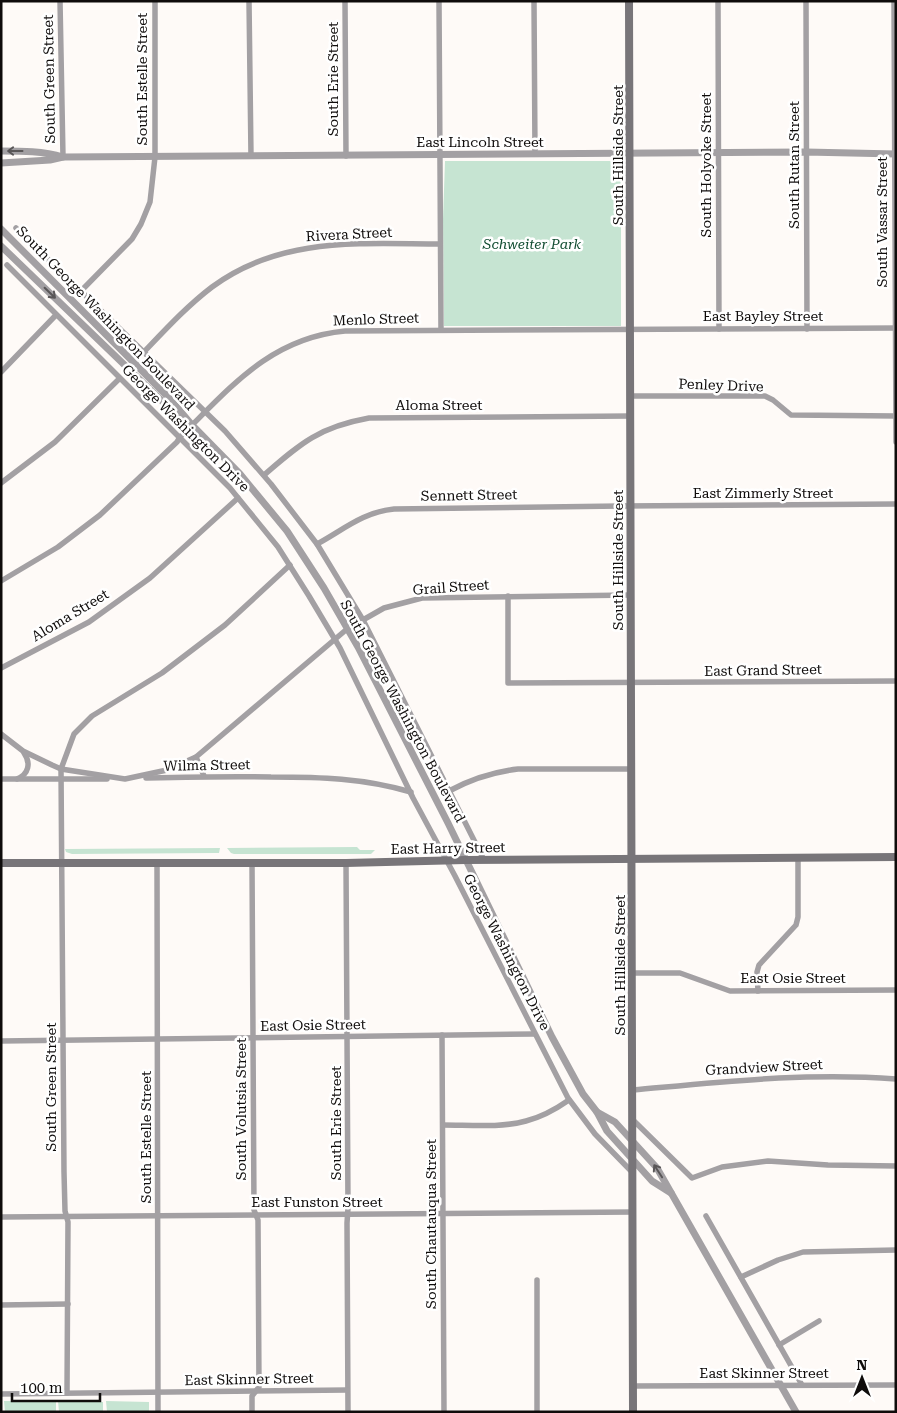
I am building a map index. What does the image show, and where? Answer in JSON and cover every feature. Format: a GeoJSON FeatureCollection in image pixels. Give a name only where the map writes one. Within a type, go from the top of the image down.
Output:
{"type":"FeatureCollection","features":[{"type":"Feature","properties":{"kind":"main road","name":"South Hillside Street"},"geometry":{"type":"LineString","coordinates":[[630,1],[633,859],[632,1212]]}},
{"type":"Feature","properties":{"kind":"main road","name":"East Harry Street"},"geometry":{"type":"LineString","coordinates":[[1,863],[346,863],[446,860],[896,857]]}},
{"type":"Feature","properties":{"kind":"main road"},"geometry":{"type":"LineString","coordinates":[[632,1212],[633,1412]]}},
{"type":"Feature","properties":{"kind":"street","name":"South Green Street"},"geometry":{"type":"LineString","coordinates":[[60,1],[64,157]]}},
{"type":"Feature","properties":{"kind":"street","name":"South Estelle Street"},"geometry":{"type":"LineString","coordinates":[[81,291],[132,239],[147,212],[152,193],[155,157],[155,1]]}},
{"type":"Feature","properties":{"kind":"street"},"geometry":{"type":"LineString","coordinates":[[249,1],[251,156]]}},
{"type":"Feature","properties":{"kind":"street","name":"South Erie Street"},"geometry":{"type":"LineString","coordinates":[[345,1],[346,156]]}},
{"type":"Feature","properties":{"kind":"street"},"geometry":{"type":"LineString","coordinates":[[439,1],[441,330]]}},
{"type":"Feature","properties":{"kind":"street"},"geometry":{"type":"LineString","coordinates":[[534,1],[535,154]]}},
{"type":"Feature","properties":{"kind":"street","name":"South Holyoke Street"},"geometry":{"type":"LineString","coordinates":[[718,1],[719,329]]}},
{"type":"Feature","properties":{"kind":"street","name":"South Rutan Street"},"geometry":{"type":"LineString","coordinates":[[806,1],[807,329]]}},
{"type":"Feature","properties":{"kind":"street","name":"South Vassar Street"},"geometry":{"type":"LineString","coordinates":[[894,1],[896,442]]}},
{"type":"Feature","properties":{"kind":"street","name":"East Lincoln Street"},"geometry":{"type":"LineString","coordinates":[[1,151],[32,151],[52,153],[64,157]]}},
{"type":"Feature","properties":{"kind":"street","name":"East Lincoln Street"},"geometry":{"type":"LineString","coordinates":[[1,163],[50,160],[64,157],[806,152],[895,154]]}},
{"type":"Feature","properties":{"kind":"street","name":"George Washington Drive"},"geometry":{"type":"LineString","coordinates":[[16,228],[224,431],[264,475],[317,544],[362,620],[484,860]]}},
{"type":"Feature","properties":{"kind":"street","name":"South George Washington Boulevard"},"geometry":{"type":"LineString","coordinates":[[1,229],[169,398],[192,425],[240,474],[286,531],[324,588],[347,628],[448,823],[552,1038],[583,1094],[597,1112],[606,1131],[652,1180],[671,1193]]}},
{"type":"Feature","properties":{"kind":"street"},"geometry":{"type":"LineString","coordinates":[[2,247],[10,238]]}},
{"type":"Feature","properties":{"kind":"street","name":"Rivera Street"},"geometry":{"type":"LineString","coordinates":[[143,353],[185,310],[211,287],[241,268],[269,256],[312,246],[339,244],[440,244]]}},
{"type":"Feature","properties":{"kind":"street","name":"South George Washington Boulevard"},"geometry":{"type":"LineString","coordinates":[[2,247],[163,402],[192,425]]}},
{"type":"Feature","properties":{"kind":"street","name":"George Washington Drive"},"geometry":{"type":"LineString","coordinates":[[7,265],[119,379],[180,437],[238,498],[278,547],[334,639],[381,730],[410,792],[569,1100],[596,1134],[632,1172]]}},
{"type":"Feature","properties":{"kind":"street"},"geometry":{"type":"LineString","coordinates":[[1,372],[56,315]]}},
{"type":"Feature","properties":{"kind":"street","name":"East Bayley Street"},"geometry":{"type":"LineString","coordinates":[[630,330],[896,328]]}},
{"type":"Feature","properties":{"kind":"street","name":"Menlo Street"},"geometry":{"type":"LineString","coordinates":[[1,581],[58,547],[100,515],[177,442],[241,377],[260,362],[306,339],[345,331],[630,330]]}},
{"type":"Feature","properties":{"kind":"street"},"geometry":{"type":"LineString","coordinates":[[1,483],[55,442],[119,379]]}},
{"type":"Feature","properties":{"kind":"street","name":"Penley Drive"},"geometry":{"type":"LineString","coordinates":[[631,396],[765,396],[791,415],[896,416]]}},
{"type":"Feature","properties":{"kind":"street","name":"Aloma Street"},"geometry":{"type":"LineString","coordinates":[[264,475],[297,446],[316,434],[352,421],[369,418],[631,416]]}},
{"type":"Feature","properties":{"kind":"street","name":"Aloma Street"},"geometry":{"type":"LineString","coordinates":[[1,668],[88,622],[150,578],[238,498]]}},
{"type":"Feature","properties":{"kind":"street","name":"East Zimmerly Street"},"geometry":{"type":"LineString","coordinates":[[631,505],[896,504]]}},
{"type":"Feature","properties":{"kind":"street","name":"Sennett Street"},"geometry":{"type":"LineString","coordinates":[[317,544],[358,519],[380,511],[631,505]]}},
{"type":"Feature","properties":{"kind":"street"},"geometry":{"type":"LineString","coordinates":[[62,769],[74,734],[92,716],[162,673],[225,625],[290,565]]}},
{"type":"Feature","properties":{"kind":"street","name":"East Grand Street"},"geometry":{"type":"LineString","coordinates":[[508,596],[508,683],[896,681]]}},
{"type":"Feature","properties":{"kind":"street","name":"Grail Street"},"geometry":{"type":"LineString","coordinates":[[124,779],[167,770],[196,757],[347,628],[384,608],[422,598],[631,596]]}},
{"type":"Feature","properties":{"kind":"street"},"geometry":{"type":"LineString","coordinates":[[1,734],[23,751],[62,769],[124,779]]}},
{"type":"Feature","properties":{"kind":"street"},"geometry":{"type":"LineString","coordinates":[[16,779],[24,776],[28,768],[28,759],[23,751]]}},
{"type":"Feature","properties":{"kind":"street"},"geometry":{"type":"LineString","coordinates":[[196,757],[204,776]]}},
{"type":"Feature","properties":{"kind":"street"},"geometry":{"type":"LineString","coordinates":[[449,791],[469,780],[499,771],[518,769],[632,768]]}},
{"type":"Feature","properties":{"kind":"street","name":"South Green Street"},"geometry":{"type":"LineString","coordinates":[[62,769],[64,1172],[66,1216],[68,1222],[68,1393]]}},
{"type":"Feature","properties":{"kind":"street","name":"Wilma Street"},"geometry":{"type":"LineString","coordinates":[[1,779],[61,780],[204,776],[341,778],[381,784],[410,792]]}},
{"type":"Feature","properties":{"kind":"street"},"geometry":{"type":"LineString","coordinates":[[758,991],[757,972],[759,965],[796,925],[798,917],[798,858]]}},
{"type":"Feature","properties":{"kind":"street","name":"South Estelle Street"},"geometry":{"type":"LineString","coordinates":[[157,862],[158,1412]]}},
{"type":"Feature","properties":{"kind":"street","name":"South Volutsia Street"},"geometry":{"type":"LineString","coordinates":[[252,863],[254,1210],[258,1220],[259,1387],[252,1396],[252,1412]]}},
{"type":"Feature","properties":{"kind":"street","name":"South Erie Street"},"geometry":{"type":"LineString","coordinates":[[346,863],[348,1412]]}},
{"type":"Feature","properties":{"kind":"street","name":"East Osie Street"},"geometry":{"type":"LineString","coordinates":[[633,974],[680,973],[730,991],[896,990]]}},
{"type":"Feature","properties":{"kind":"street","name":"East Osie Street"},"geometry":{"type":"LineString","coordinates":[[1,1041],[534,1034]]}},
{"type":"Feature","properties":{"kind":"street","name":"South Chautauqua Street"},"geometry":{"type":"LineString","coordinates":[[442,1035],[444,1412]]}},
{"type":"Feature","properties":{"kind":"street","name":"Grandview Street"},"geometry":{"type":"LineString","coordinates":[[633,1090],[723,1080],[780,1077],[896,1079]]}},
{"type":"Feature","properties":{"kind":"street"},"geometry":{"type":"LineString","coordinates":[[443,1125],[526,1122],[553,1111],[569,1100]]}},
{"type":"Feature","properties":{"kind":"street","name":"South George Washington Boulevard"},"geometry":{"type":"LineString","coordinates":[[597,1112],[616,1122],[657,1168],[796,1412]]}},
{"type":"Feature","properties":{"kind":"street"},"geometry":{"type":"LineString","coordinates":[[632,1119],[692,1178],[722,1167],[768,1161],[828,1165],[896,1166]]}},
{"type":"Feature","properties":{"kind":"street","name":"East Funston Street"},"geometry":{"type":"LineString","coordinates":[[1,1217],[632,1212]]}},
{"type":"Feature","properties":{"kind":"street"},"geometry":{"type":"LineString","coordinates":[[706,1216],[802,1385]]}},
{"type":"Feature","properties":{"kind":"street"},"geometry":{"type":"LineString","coordinates":[[741,1277],[778,1260],[803,1252],[896,1250]]}},
{"type":"Feature","properties":{"kind":"street"},"geometry":{"type":"LineString","coordinates":[[537,1280],[537,1412]]}},
{"type":"Feature","properties":{"kind":"street"},"geometry":{"type":"LineString","coordinates":[[1,1305],[68,1304]]}},
{"type":"Feature","properties":{"kind":"street"},"geometry":{"type":"LineString","coordinates":[[779,1345],[819,1321]]}},
{"type":"Feature","properties":{"kind":"street","name":"East Skinner Street"},"geometry":{"type":"LineString","coordinates":[[633,1386],[896,1385]]}},
{"type":"Feature","properties":{"kind":"street","name":"East Skinner Street"},"geometry":{"type":"LineString","coordinates":[[1,1394],[347,1390]]}},
{"type":"Feature","properties":{"kind":"green space","name":"Schweiter Park"},"geometry":{"type":"Polygon","coordinates":[[[445,161],[621,161],[621,326],[444,326],[443,219],[445,161]]]}},
{"type":"Feature","properties":{"kind":"green space"},"geometry":{"type":"Polygon","coordinates":[[[357,847],[360,850],[375,850],[371,854],[234,854],[227,848],[357,847]]]}},
{"type":"Feature","properties":{"kind":"green space"},"geometry":{"type":"Polygon","coordinates":[[[220,848],[219,853],[72,854],[66,852],[65,849],[220,848]]]}},
{"type":"Feature","properties":{"kind":"green space"},"geometry":{"type":"Polygon","coordinates":[[[4,1401],[56,1401],[56,1412],[5,1412],[4,1401]]]}},
{"type":"Feature","properties":{"kind":"green space"},"geometry":{"type":"Polygon","coordinates":[[[58,1401],[103,1402],[103,1412],[59,1412],[58,1401]]]}},
{"type":"Feature","properties":{"kind":"green space"},"geometry":{"type":"Polygon","coordinates":[[[106,1401],[149,1402],[149,1412],[107,1412],[106,1401]]]}}]}
